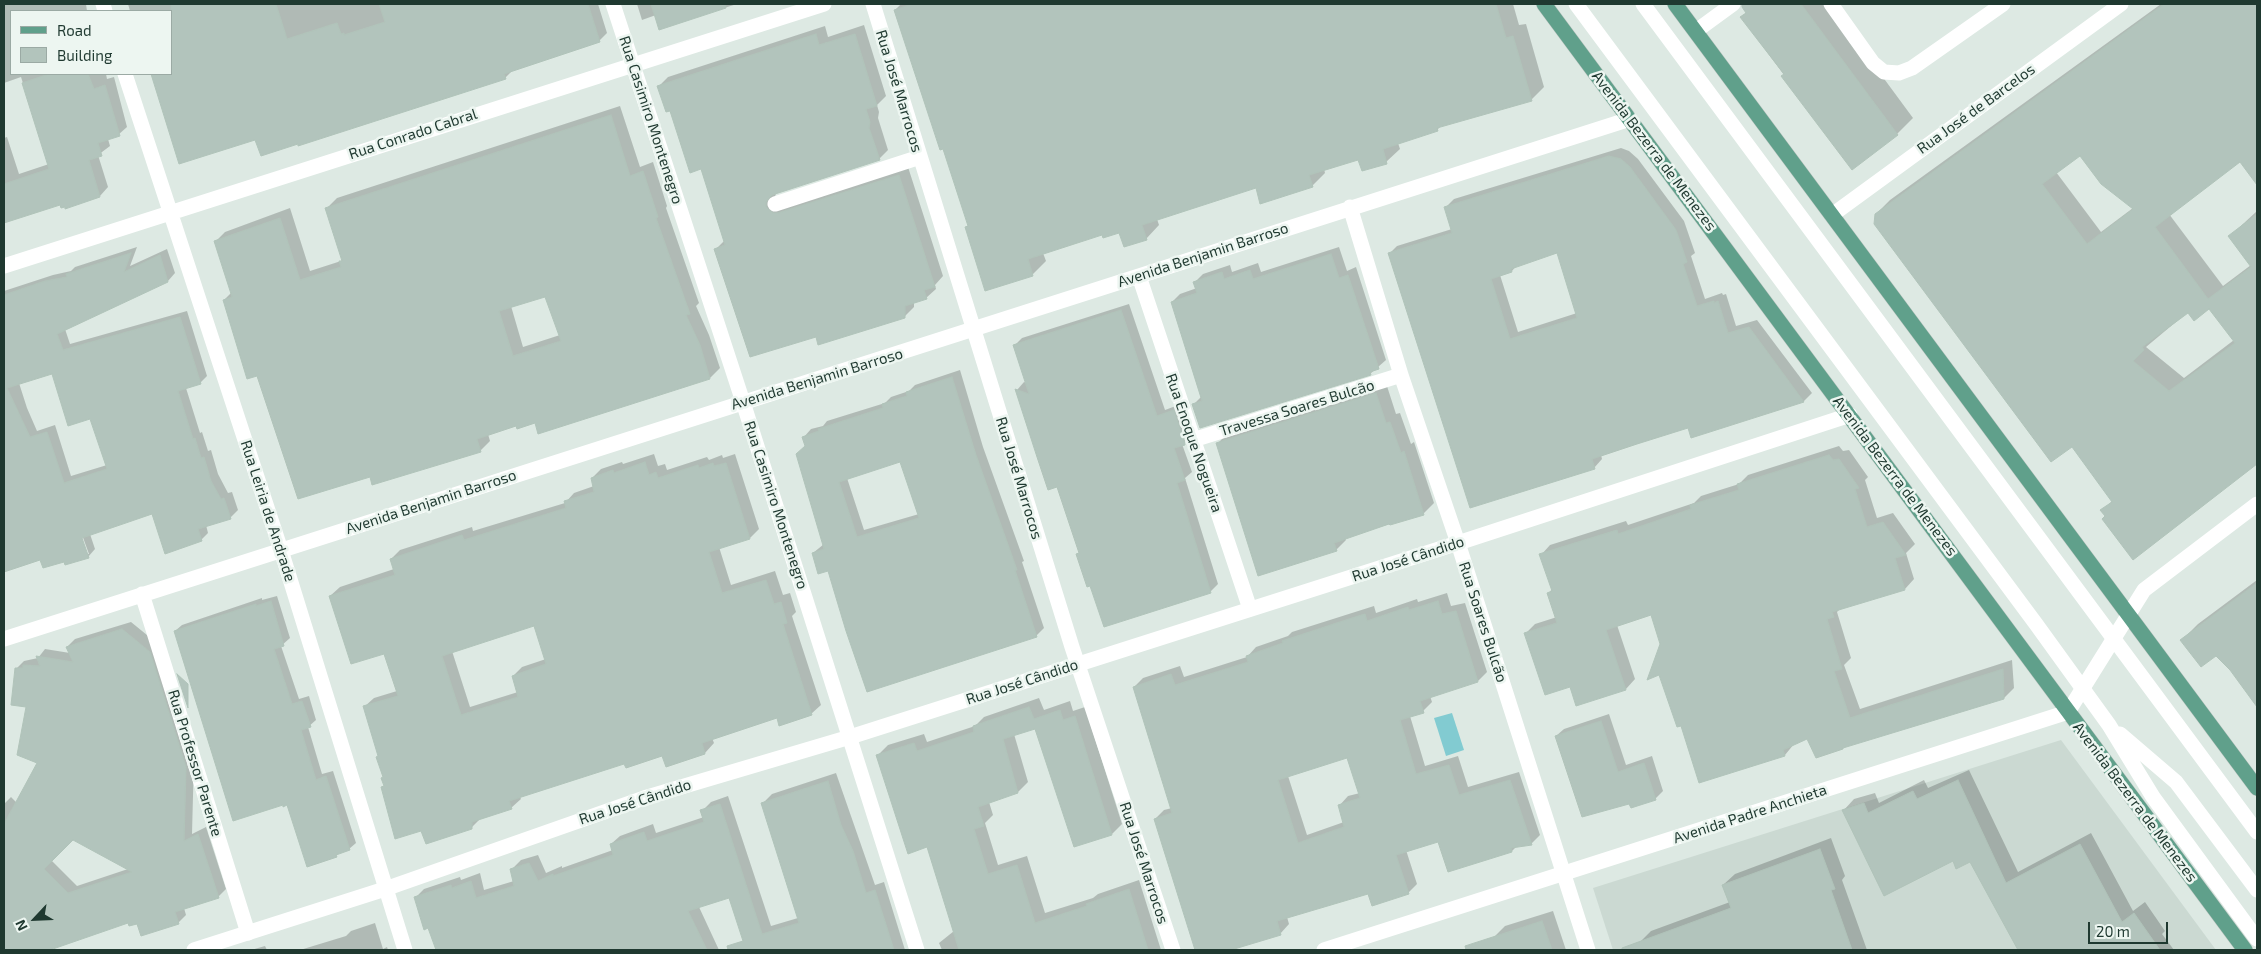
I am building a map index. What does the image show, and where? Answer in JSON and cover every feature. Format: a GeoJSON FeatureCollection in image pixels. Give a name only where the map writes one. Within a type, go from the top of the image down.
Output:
{"type":"FeatureCollection","features":[{"type":"Feature","properties":{"kind":"main road","name":"Avenida Bezerra de Menezes"},"geometry":{"type":"LineString","coordinates":[[1544,4],[2245,950]]}},
{"type":"Feature","properties":{"kind":"main road"},"geometry":{"type":"LineString","coordinates":[[1675,4],[2257,788]]}},
{"type":"Feature","properties":{"kind":"street","name":"Rua Casimiro Montenegro"},"geometry":{"type":"LineString","coordinates":[[613,4],[743,402],[917,950]]}},
{"type":"Feature","properties":{"kind":"street","name":"Rua Conrado Cabral"},"geometry":{"type":"LineString","coordinates":[[4,266],[824,4]]}},
{"type":"Feature","properties":{"kind":"street","name":"Rua José Marrocos"},"geometry":{"type":"LineString","coordinates":[[872,4],[1077,664],[1173,950]]}},
{"type":"Feature","properties":{"kind":"street","name":"Avenida Bezerra de Menezes"},"geometry":{"type":"LineString","coordinates":[[1576,4],[2083,689],[2109,725],[2153,797],[2257,939]]}},
{"type":"Feature","properties":{"kind":"street"},"geometry":{"type":"LineString","coordinates":[[1643,4],[2257,832]]}},
{"type":"Feature","properties":{"kind":"street"},"geometry":{"type":"LineString","coordinates":[[1696,31],[1733,4]]}},
{"type":"Feature","properties":{"kind":"street"},"geometry":{"type":"LineString","coordinates":[[1831,4],[1873,63],[1884,72],[1899,73],[1912,68],[2003,4]]}},
{"type":"Feature","properties":{"kind":"street","name":"Rua José de Barcelos"},"geometry":{"type":"LineString","coordinates":[[1832,215],[2121,4]]}},
{"type":"Feature","properties":{"kind":"street","name":"Rua Leiria de Andrade"},"geometry":{"type":"LineString","coordinates":[[125,75],[281,550],[405,950]]}},
{"type":"Feature","properties":{"kind":"street","name":"Avenida Benjamin Barroso"},"geometry":{"type":"LineString","coordinates":[[4,639],[1630,119]]}},
{"type":"Feature","properties":{"kind":"street"},"geometry":{"type":"LineString","coordinates":[[775,204],[920,157]]}},
{"type":"Feature","properties":{"kind":"street","name":"Rua Soares Bulcão"},"geometry":{"type":"LineString","coordinates":[[1350,207],[1402,376],[1458,543],[1588,950]]}},
{"type":"Feature","properties":{"kind":"street","name":"Rua Enoque Nogueira"},"geometry":{"type":"LineString","coordinates":[[1139,276],[1250,609]]}},
{"type":"Feature","properties":{"kind":"street","name":"Travessa Soares Bulcão"},"geometry":{"type":"LineString","coordinates":[[1193,440],[1402,376]]}},
{"type":"Feature","properties":{"kind":"street","name":"Rua José Cândido"},"geometry":{"type":"LineString","coordinates":[[194,950],[385,889],[644,798],[850,737],[1458,543],[1850,415]]}},
{"type":"Feature","properties":{"kind":"street"},"geometry":{"type":"LineString","coordinates":[[2068,712],[2144,590],[2257,504]]}},
{"type":"Feature","properties":{"kind":"street","name":"Rua Professor Parente"},"geometry":{"type":"LineString","coordinates":[[142,594],[248,933]]}},
{"type":"Feature","properties":{"kind":"street","name":"Avenida Padre Anchieta"},"geometry":{"type":"LineString","coordinates":[[1324,950],[2068,712]]}},
{"type":"Feature","properties":{"kind":"street","name":"Avenida Bezerra de Menezes"},"geometry":{"type":"LineString","coordinates":[[2109,725],[2176,782],[2257,890]]}},
{"type":"Feature","properties":{"kind":"shaded area"},"geometry":{"type":"Polygon","coordinates":[[[2061,740],[2216,950],[1613,950],[1593,888],[2061,740]]]}},
{"type":"Feature","properties":{"kind":"water"},"geometry":{"type":"Polygon","coordinates":[[[1452,713],[1464,750],[1446,756],[1434,718],[1452,713]]]}},
{"type":"Feature","properties":{"kind":"building"},"geometry":{"type":"Polygon","coordinates":[[[171,4],[276,4],[287,39],[337,23],[341,34],[344,33],[344,35],[385,22],[379,4],[588,4],[600,42],[504,74],[506,79],[298,146],[298,144],[261,156],[255,140],[179,164],[151,75],[172,75],[171,4]]]}},
{"type":"Feature","properties":{"kind":"building"},"geometry":{"type":"Polygon","coordinates":[[[651,4],[725,4],[726,8],[659,30],[651,4]]]}},
{"type":"Feature","properties":{"kind":"building"},"geometry":{"type":"Polygon","coordinates":[[[912,4],[1496,4],[1506,38],[1513,36],[1532,101],[1437,128],[1438,131],[1383,149],[1387,164],[1362,171],[1358,160],[1309,175],[1313,187],[1260,204],[1256,188],[1142,225],[1147,240],[1124,247],[1119,233],[1103,238],[1102,235],[1028,259],[1033,276],[985,291],[965,227],[968,226],[943,149],[940,150],[894,10],[912,4]]]}},
{"type":"Feature","properties":{"kind":"building"},"geometry":{"type":"Polygon","coordinates":[[[1742,4],[1801,4],[1898,135],[1852,170],[1781,76],[1784,74],[1740,17],[1746,13],[1742,4]]]}},
{"type":"Feature","properties":{"kind":"building"},"geometry":{"type":"Polygon","coordinates":[[[2164,4],[2257,4],[2257,185],[2240,162],[2155,227],[2208,299],[2251,267],[2228,236],[2257,214],[2257,464],[2133,560],[2102,519],[2105,516],[2100,510],[2112,502],[2072,447],[2051,462],[1874,224],[1875,214],[2164,4]],[[2080,156],[2042,184],[2087,244],[2133,209],[2101,184],[2080,156]],[[2209,309],[2194,321],[2188,313],[2142,347],[2144,350],[2133,361],[2169,391],[2235,343],[2209,309]]]}},
{"type":"Feature","properties":{"kind":"building"},"geometry":{"type":"Polygon","coordinates":[[[816,34],[819,45],[855,34],[877,106],[866,109],[870,122],[869,128],[880,160],[772,195],[766,202],[766,207],[773,213],[778,213],[899,175],[935,287],[924,290],[927,299],[905,306],[905,318],[818,345],[816,337],[750,357],[714,249],[725,245],[701,169],[690,173],[670,111],[666,112],[657,86],[816,34]]]}},
{"type":"Feature","properties":{"kind":"building"},"geometry":{"type":"Polygon","coordinates":[[[46,75],[88,75],[94,89],[105,85],[120,136],[98,143],[102,156],[89,160],[100,197],[65,209],[65,207],[61,208],[60,205],[4,223],[4,184],[49,169],[22,83],[46,75]]]}},
{"type":"Feature","properties":{"kind":"building"},"geometry":{"type":"Polygon","coordinates":[[[611,115],[630,176],[643,171],[658,217],[656,218],[690,314],[686,315],[700,345],[710,379],[538,434],[535,423],[517,429],[516,426],[477,439],[481,452],[372,485],[370,477],[298,499],[257,376],[247,379],[223,300],[232,297],[214,241],[280,218],[300,280],[341,267],[339,261],[342,261],[325,208],[611,115]],[[545,297],[499,311],[513,356],[561,341],[545,297]]]}},
{"type":"Feature","properties":{"kind":"building"},"geometry":{"type":"Polygon","coordinates":[[[1609,156],[1621,159],[1630,167],[1676,230],[1687,262],[1683,264],[1697,306],[1718,301],[1728,333],[1749,327],[1804,402],[1691,438],[1688,428],[1637,444],[1592,459],[1595,469],[1470,508],[1388,253],[1452,233],[1444,207],[1609,156]],[[1557,253],[1511,269],[1512,272],[1491,279],[1510,339],[1577,318],[1557,253]]]}},
{"type":"Feature","properties":{"kind":"building"},"geometry":{"type":"Polygon","coordinates":[[[131,253],[124,272],[160,255],[168,282],[57,334],[63,350],[180,317],[201,384],[178,391],[193,439],[195,438],[201,458],[204,457],[211,481],[221,499],[224,498],[231,519],[198,529],[202,541],[165,554],[152,514],[82,538],[89,558],[65,565],[64,562],[43,568],[40,560],[4,572],[4,295],[45,281],[67,277],[66,274],[131,253]],[[52,374],[7,388],[30,437],[47,432],[64,483],[107,469],[90,419],[68,426],[52,374]]]}},
{"type":"Feature","properties":{"kind":"building"},"geometry":{"type":"Polygon","coordinates":[[[1331,254],[1339,278],[1348,275],[1379,369],[1370,372],[1371,375],[1200,428],[1192,404],[1202,401],[1171,302],[1197,293],[1193,282],[1222,272],[1224,279],[1250,270],[1253,279],[1331,254]]]}},
{"type":"Feature","properties":{"kind":"building"},"geometry":{"type":"Polygon","coordinates":[[[1121,310],[1157,416],[1174,410],[1184,440],[1185,445],[1174,448],[1185,480],[1177,483],[1211,593],[1104,627],[1090,586],[1087,587],[1076,554],[1079,553],[1057,487],[1048,490],[1015,389],[1029,394],[1013,345],[1121,310]]]}},
{"type":"Feature","properties":{"kind":"building"},"geometry":{"type":"Polygon","coordinates":[[[952,377],[976,455],[1017,570],[1015,570],[1037,637],[867,692],[828,571],[818,574],[812,553],[824,549],[796,454],[805,446],[802,437],[819,431],[818,429],[883,408],[882,404],[907,396],[906,392],[952,377]],[[900,462],[839,482],[857,537],[919,518],[900,462]]]}},
{"type":"Feature","properties":{"kind":"building"},"geometry":{"type":"Polygon","coordinates":[[[1376,393],[1386,423],[1390,422],[1401,453],[1404,451],[1424,515],[1389,524],[1334,543],[1337,551],[1258,576],[1216,443],[1376,393]]]}},
{"type":"Feature","properties":{"kind":"building"},"geometry":{"type":"Polygon","coordinates":[[[1829,455],[1833,460],[1839,459],[1859,488],[1855,489],[1867,527],[1883,522],[1906,555],[1895,558],[1905,590],[1832,612],[1834,617],[1827,619],[1842,669],[1834,671],[1850,718],[2003,669],[2004,699],[1816,758],[1807,739],[1783,750],[1785,756],[1699,783],[1681,726],[1677,727],[1659,675],[1647,680],[1660,644],[1651,615],[1606,630],[1626,690],[1576,706],[1570,687],[1545,695],[1524,633],[1557,623],[1547,593],[1552,591],[1539,554],[1617,530],[1618,534],[1691,509],[1690,505],[1739,490],[1737,484],[1829,455]]]}},
{"type":"Feature","properties":{"kind":"building"},"geometry":{"type":"Polygon","coordinates":[[[645,462],[649,475],[656,472],[658,478],[698,465],[699,468],[713,463],[714,466],[726,463],[750,539],[709,552],[722,593],[766,580],[774,604],[781,602],[787,623],[783,624],[812,715],[779,726],[777,718],[702,743],[705,754],[666,767],[662,756],[626,768],[624,764],[509,801],[512,809],[472,822],[472,829],[426,844],[421,831],[395,839],[381,787],[384,786],[376,757],[378,756],[363,706],[398,696],[384,654],[351,664],[329,596],[395,575],[390,559],[462,535],[464,540],[566,508],[564,501],[594,492],[591,478],[613,470],[614,473],[645,462]],[[534,626],[442,656],[461,715],[518,697],[512,676],[546,664],[534,626]]]}},
{"type":"Feature","properties":{"kind":"building"},"geometry":{"type":"Polygon","coordinates":[[[2257,583],[2257,707],[2230,670],[2216,656],[2201,667],[2180,640],[2257,583]]]}},
{"type":"Feature","properties":{"kind":"building"},"geometry":{"type":"Polygon","coordinates":[[[271,601],[284,646],[274,649],[292,704],[302,701],[311,727],[301,730],[316,780],[326,776],[350,850],[336,855],[337,857],[307,867],[287,805],[233,821],[174,631],[256,604],[256,606],[271,601]]]}},
{"type":"Feature","properties":{"kind":"building"},"geometry":{"type":"Polygon","coordinates":[[[1438,601],[1442,614],[1456,611],[1478,682],[1420,701],[1424,713],[1400,720],[1416,774],[1449,765],[1459,795],[1510,780],[1532,845],[1511,848],[1512,852],[1448,872],[1438,842],[1396,855],[1409,894],[1372,906],[1368,894],[1277,921],[1281,935],[1231,950],[1195,950],[1154,819],[1172,813],[1133,687],[1171,674],[1175,685],[1248,662],[1246,656],[1283,643],[1282,641],[1352,618],[1365,614],[1367,621],[1408,607],[1409,610],[1438,601]],[[1347,758],[1278,780],[1298,843],[1344,827],[1338,805],[1360,798],[1347,758]]]}},
{"type":"Feature","properties":{"kind":"building"},"geometry":{"type":"Polygon","coordinates":[[[122,629],[150,652],[186,767],[184,841],[198,834],[219,898],[175,912],[179,924],[141,936],[137,924],[129,926],[128,923],[50,950],[4,950],[4,824],[37,763],[17,755],[26,707],[11,705],[15,668],[23,668],[23,665],[40,666],[36,656],[73,662],[66,647],[122,629]],[[73,840],[44,869],[68,893],[132,872],[73,840]]]}},
{"type":"Feature","properties":{"kind":"building"},"geometry":{"type":"Polygon","coordinates":[[[177,674],[188,684],[188,708],[177,674]]]}},
{"type":"Feature","properties":{"kind":"building"},"geometry":{"type":"Polygon","coordinates":[[[1029,707],[1034,719],[1060,710],[1063,720],[1075,716],[1112,835],[1074,847],[1035,729],[1003,739],[1018,793],[978,807],[984,826],[974,829],[988,874],[1017,865],[1035,923],[1087,906],[1086,904],[1129,889],[1148,950],[959,950],[927,847],[908,854],[876,755],[914,743],[917,751],[974,732],[973,726],[1029,707]]]}},
{"type":"Feature","properties":{"kind":"building"},"geometry":{"type":"Polygon","coordinates":[[[1601,721],[1618,772],[1644,763],[1656,800],[1631,808],[1629,804],[1582,817],[1555,736],[1601,721]]]}},
{"type":"Feature","properties":{"kind":"building"},"geometry":{"type":"Polygon","coordinates":[[[1958,780],[2006,883],[2080,844],[2122,922],[2134,913],[2160,950],[2018,950],[1970,862],[1956,869],[1953,861],[1884,896],[1842,810],[1864,803],[1868,813],[1913,791],[1917,799],[1958,780]]]}},
{"type":"Feature","properties":{"kind":"building"},"geometry":{"type":"Polygon","coordinates":[[[828,781],[841,825],[853,851],[866,893],[875,890],[894,950],[728,950],[727,946],[743,941],[729,898],[688,911],[707,950],[436,950],[428,928],[424,930],[414,897],[451,885],[452,888],[471,881],[476,898],[514,886],[510,869],[529,863],[538,881],[553,874],[553,876],[613,855],[610,844],[644,832],[647,841],[704,822],[700,810],[720,804],[762,934],[799,923],[761,803],[828,781]]]}},
{"type":"Feature","properties":{"kind":"building"},"geometry":{"type":"Polygon","coordinates":[[[1820,849],[1835,889],[1831,890],[1852,950],[1622,950],[1622,948],[1731,908],[1722,885],[1820,849]]]}},
{"type":"Feature","properties":{"kind":"building"},"geometry":{"type":"Polygon","coordinates":[[[1542,921],[1552,950],[1466,950],[1465,946],[1542,921]]]}}]}
